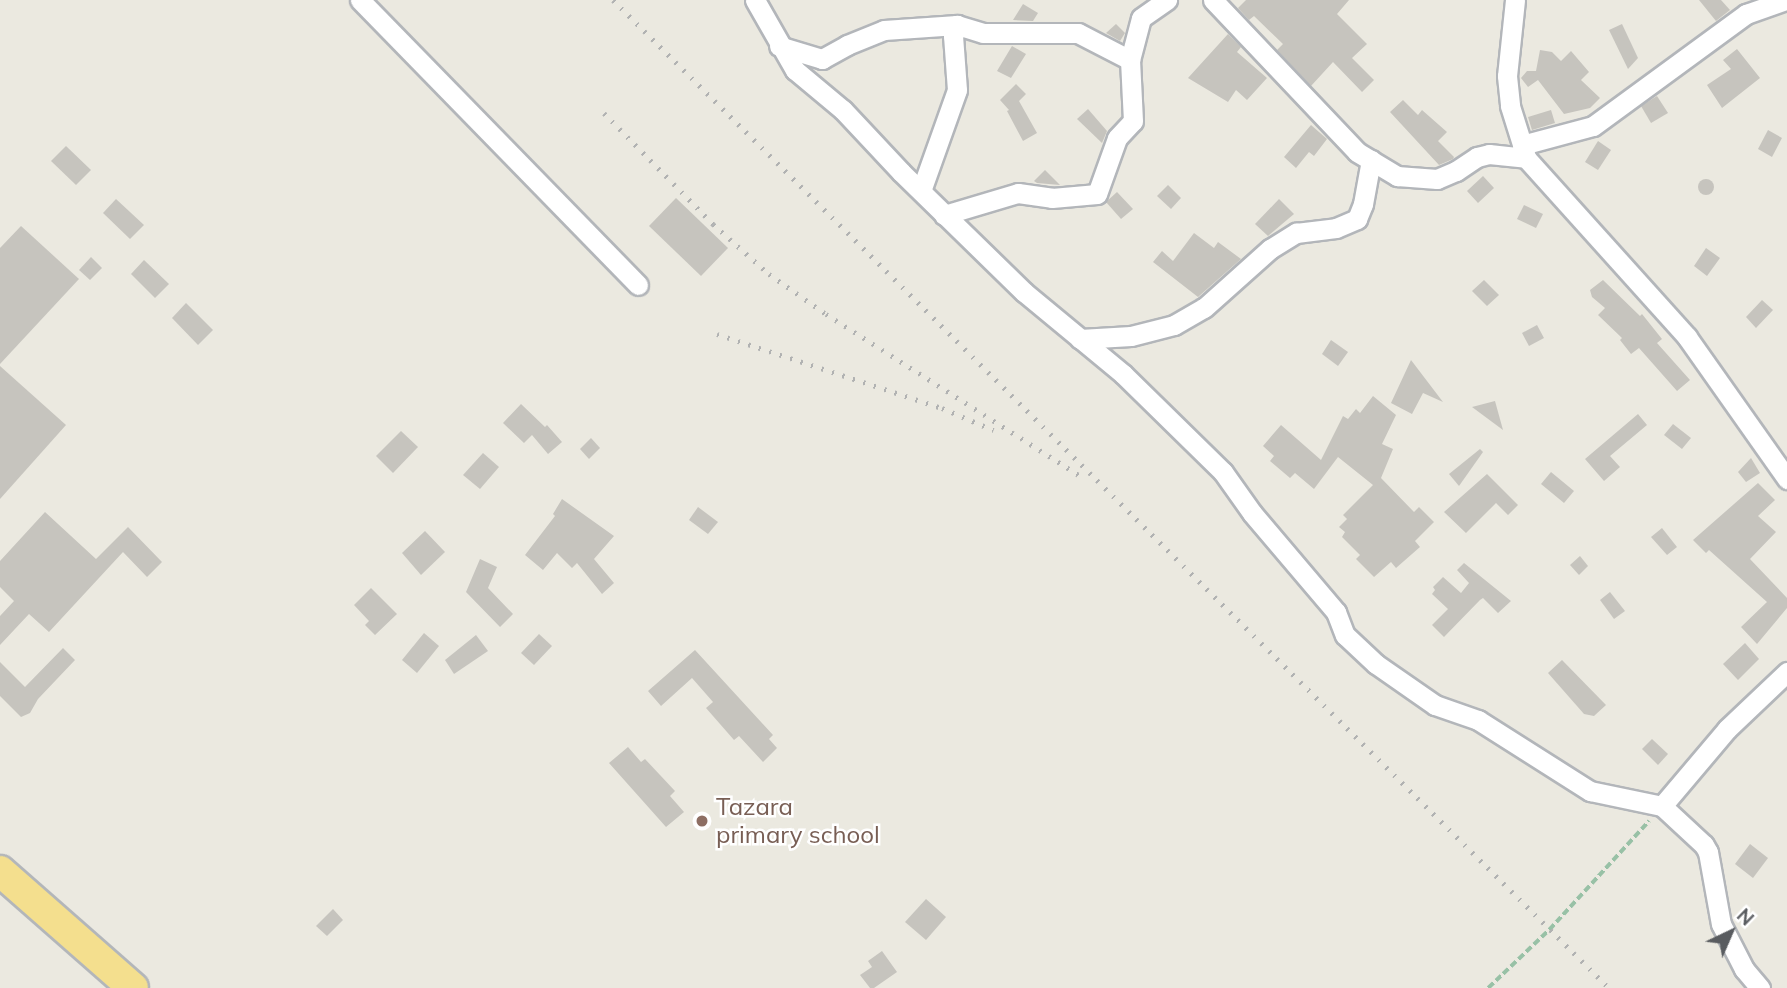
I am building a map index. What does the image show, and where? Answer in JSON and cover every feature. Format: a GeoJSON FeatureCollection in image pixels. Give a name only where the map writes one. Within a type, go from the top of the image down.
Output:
{"type":"FeatureCollection","features":[{"type":"Feature","properties":{"kind":"highway"},"geometry":{"type":"LineString","coordinates":[[0,871],[133,988]]}},
{"type":"Feature","properties":{"kind":"street"},"geometry":{"type":"LineString","coordinates":[[360,0],[638,285]]}},
{"type":"Feature","properties":{"kind":"street"},"geometry":{"type":"LineString","coordinates":[[755,0],[795,70],[843,110],[920,191],[1024,292],[1123,374],[1223,472],[1252,513],[1336,612],[1345,635],[1387,673],[1412,686],[1439,707],[1478,720],[1498,731],[1590,792],[1662,806],[1708,852],[1721,924],[1744,969],[1760,988]]}},
{"type":"Feature","properties":{"kind":"street"},"geometry":{"type":"LineString","coordinates":[[944,215],[1018,193],[1052,198],[1097,194],[1117,138],[1133,121],[1130,60],[1141,18],[1167,0]]}},
{"type":"Feature","properties":{"kind":"street"},"geometry":{"type":"LineString","coordinates":[[1213,0],[1357,152],[1397,176],[1417,180],[1437,179],[1478,157],[1524,151],[1593,126],[1746,14],[1786,0]]}},
{"type":"Feature","properties":{"kind":"street"},"geometry":{"type":"LineString","coordinates":[[1515,0],[1507,76],[1510,106],[1524,151],[1687,337],[1787,479]]}},
{"type":"Feature","properties":{"kind":"street"},"geometry":{"type":"LineString","coordinates":[[779,46],[822,59],[884,30],[957,25],[983,33],[1078,33],[1102,48],[1130,60]]}},
{"type":"Feature","properties":{"kind":"street"},"geometry":{"type":"LineString","coordinates":[[920,191],[957,90],[953,36],[957,25]]}},
{"type":"Feature","properties":{"kind":"street"},"geometry":{"type":"LineString","coordinates":[[1080,339],[1131,336],[1174,325],[1204,308],[1270,249],[1296,233],[1336,228],[1357,219],[1363,204],[1371,160]]}},
{"type":"Feature","properties":{"kind":"street"},"geometry":{"type":"LineString","coordinates":[[1662,806],[1727,729],[1787,672]]}},
{"type":"Feature","properties":{"kind":"path"},"geometry":{"type":"LineString","coordinates":[[1488,988],[1549,930],[1662,806]]}},
{"type":"Feature","properties":{"kind":"building"},"geometry":{"type":"Polygon","coordinates":[[[1246,0],[1349,0],[1337,14],[1367,44],[1352,58],[1374,80],[1362,92],[1333,62],[1311,86],[1277,50],[1283,44],[1254,16],[1249,20],[1238,8],[1246,0]]]}},
{"type":"Feature","properties":{"kind":"building"},"geometry":{"type":"Polygon","coordinates":[[[1699,0],[1721,0],[1730,10],[1716,21],[1699,0]]]}},
{"type":"Feature","properties":{"kind":"building"},"geometry":{"type":"Polygon","coordinates":[[[1023,4],[1038,13],[1033,21],[1013,20],[1023,4]]]}},
{"type":"Feature","properties":{"kind":"building"},"geometry":{"type":"Polygon","coordinates":[[[1116,24],[1125,33],[1120,41],[1106,33],[1116,24]]]}},
{"type":"Feature","properties":{"kind":"building"},"geometry":{"type":"Polygon","coordinates":[[[1622,24],[1638,58],[1628,69],[1609,30],[1622,24]]]}},
{"type":"Feature","properties":{"kind":"building"},"geometry":{"type":"Polygon","coordinates":[[[1228,34],[1241,47],[1237,52],[1267,78],[1247,100],[1236,90],[1228,102],[1188,78],[1228,34]]]}},
{"type":"Feature","properties":{"kind":"building"},"geometry":{"type":"Polygon","coordinates":[[[1012,46],[1026,54],[1011,78],[997,71],[1012,46]]]}},
{"type":"Feature","properties":{"kind":"building"},"geometry":{"type":"Polygon","coordinates":[[[1737,49],[1760,78],[1722,108],[1707,85],[1731,69],[1723,60],[1737,49]]]}},
{"type":"Feature","properties":{"kind":"building"},"geometry":{"type":"Polygon","coordinates":[[[1540,50],[1552,52],[1561,61],[1571,51],[1589,72],[1581,80],[1600,98],[1590,108],[1564,114],[1538,80],[1528,87],[1521,78],[1527,71],[1536,71],[1540,50]]]}},
{"type":"Feature","properties":{"kind":"building"},"geometry":{"type":"Polygon","coordinates":[[[1016,84],[1026,94],[1019,101],[1037,133],[1023,141],[1007,111],[1009,110],[1000,100],[1016,84]]]}},
{"type":"Feature","properties":{"kind":"building"},"geometry":{"type":"Polygon","coordinates":[[[1657,96],[1668,113],[1651,123],[1641,106],[1657,96]]]}},
{"type":"Feature","properties":{"kind":"building"},"geometry":{"type":"Polygon","coordinates":[[[1403,100],[1418,115],[1422,110],[1447,132],[1438,141],[1453,159],[1439,165],[1390,112],[1403,100]]]}},
{"type":"Feature","properties":{"kind":"building"},"geometry":{"type":"Polygon","coordinates":[[[1088,109],[1107,131],[1102,143],[1077,119],[1088,109]]]}},
{"type":"Feature","properties":{"kind":"building"},"geometry":{"type":"Polygon","coordinates":[[[1551,110],[1555,123],[1532,130],[1528,117],[1551,110]]]}},
{"type":"Feature","properties":{"kind":"building"},"geometry":{"type":"Polygon","coordinates":[[[1311,125],[1327,139],[1314,156],[1309,152],[1296,168],[1284,157],[1311,125]]]}},
{"type":"Feature","properties":{"kind":"building"},"geometry":{"type":"Polygon","coordinates":[[[1768,130],[1782,138],[1772,157],[1758,149],[1768,130]]]}},
{"type":"Feature","properties":{"kind":"building"},"geometry":{"type":"Polygon","coordinates":[[[1598,141],[1611,150],[1598,170],[1585,162],[1598,141]]]}},
{"type":"Feature","properties":{"kind":"building"},"geometry":{"type":"Polygon","coordinates":[[[66,146],[91,170],[76,185],[51,161],[66,146]]]}},
{"type":"Feature","properties":{"kind":"building"},"geometry":{"type":"Polygon","coordinates":[[[1045,170],[1060,185],[1034,181],[1045,170]]]}},
{"type":"Feature","properties":{"kind":"building"},"geometry":{"type":"Polygon","coordinates":[[[1483,176],[1494,188],[1478,203],[1467,191],[1483,176]]]}},
{"type":"Feature","properties":{"kind":"building"},"geometry":{"type":"Polygon","coordinates":[[[1706,179],[1712,181],[1712,193],[1706,195],[1700,193],[1698,187],[1700,181],[1706,179]]]}},
{"type":"Feature","properties":{"kind":"building"},"geometry":{"type":"Polygon","coordinates":[[[1168,185],[1181,198],[1171,209],[1157,196],[1168,185]]]}},
{"type":"Feature","properties":{"kind":"building"},"geometry":{"type":"Polygon","coordinates":[[[1117,192],[1133,209],[1121,219],[1106,202],[1117,192]]]}},
{"type":"Feature","properties":{"kind":"building"},"geometry":{"type":"Polygon","coordinates":[[[676,198],[728,248],[701,276],[649,226],[676,198]]]}},
{"type":"Feature","properties":{"kind":"building"},"geometry":{"type":"Polygon","coordinates":[[[116,199],[144,225],[130,239],[103,213],[116,199]]]}},
{"type":"Feature","properties":{"kind":"building"},"geometry":{"type":"Polygon","coordinates":[[[1279,199],[1294,214],[1268,236],[1255,224],[1279,199]]]}},
{"type":"Feature","properties":{"kind":"building"},"geometry":{"type":"Polygon","coordinates":[[[1524,205],[1543,214],[1536,228],[1517,219],[1524,205]]]}},
{"type":"Feature","properties":{"kind":"building"},"geometry":{"type":"Polygon","coordinates":[[[21,226],[79,279],[0,364],[0,248],[21,226]]]}},
{"type":"Feature","properties":{"kind":"building"},"geometry":{"type":"Polygon","coordinates":[[[1194,233],[1214,248],[1218,242],[1241,259],[1198,297],[1153,262],[1162,251],[1173,261],[1194,233]]]}},
{"type":"Feature","properties":{"kind":"building"},"geometry":{"type":"Polygon","coordinates":[[[1706,248],[1720,258],[1707,276],[1694,266],[1706,248]]]}},
{"type":"Feature","properties":{"kind":"building"},"geometry":{"type":"Polygon","coordinates":[[[91,257],[102,268],[90,280],[79,270],[91,257]]]}},
{"type":"Feature","properties":{"kind":"building"},"geometry":{"type":"Polygon","coordinates":[[[144,260],[169,284],[155,298],[131,274],[144,260]]]}},
{"type":"Feature","properties":{"kind":"building"},"geometry":{"type":"Polygon","coordinates":[[[1484,280],[1499,295],[1487,306],[1472,291],[1484,280]]]}},
{"type":"Feature","properties":{"kind":"building"},"geometry":{"type":"Polygon","coordinates":[[[1603,280],[1640,316],[1642,314],[1662,339],[1657,343],[1690,380],[1677,391],[1639,348],[1631,354],[1620,340],[1622,338],[1598,315],[1605,308],[1592,297],[1590,290],[1603,280]]]}},
{"type":"Feature","properties":{"kind":"building"},"geometry":{"type":"Polygon","coordinates":[[[1762,300],[1773,310],[1756,328],[1746,317],[1762,300]]]}},
{"type":"Feature","properties":{"kind":"building"},"geometry":{"type":"Polygon","coordinates":[[[186,303],[213,330],[198,345],[172,318],[186,303]]]}},
{"type":"Feature","properties":{"kind":"building"},"geometry":{"type":"Polygon","coordinates":[[[1537,325],[1544,338],[1529,346],[1522,333],[1537,325]]]}},
{"type":"Feature","properties":{"kind":"building"},"geometry":{"type":"Polygon","coordinates":[[[1331,340],[1348,352],[1338,366],[1322,354],[1331,340]]]}},
{"type":"Feature","properties":{"kind":"building"},"geometry":{"type":"Polygon","coordinates":[[[1411,360],[1443,402],[1423,393],[1412,414],[1391,403],[1411,360]]]}},
{"type":"Feature","properties":{"kind":"building"},"geometry":{"type":"Polygon","coordinates":[[[0,366],[66,425],[0,499],[0,366]]]}},
{"type":"Feature","properties":{"kind":"building"},"geometry":{"type":"Polygon","coordinates":[[[1373,396],[1396,415],[1382,444],[1393,449],[1381,478],[1414,512],[1419,507],[1434,522],[1415,541],[1420,547],[1396,568],[1391,562],[1374,577],[1356,559],[1360,555],[1342,537],[1345,532],[1339,527],[1347,519],[1343,515],[1373,485],[1338,457],[1314,489],[1295,473],[1290,478],[1270,461],[1274,456],[1263,446],[1281,425],[1321,460],[1343,416],[1348,419],[1356,409],[1360,413],[1373,396]]]}},
{"type":"Feature","properties":{"kind":"building"},"geometry":{"type":"Polygon","coordinates":[[[1495,401],[1503,430],[1472,407],[1495,401]]]}},
{"type":"Feature","properties":{"kind":"building"},"geometry":{"type":"Polygon","coordinates":[[[521,404],[545,427],[547,425],[562,442],[548,454],[532,435],[524,443],[503,423],[521,404]]]}},
{"type":"Feature","properties":{"kind":"building"},"geometry":{"type":"Polygon","coordinates":[[[1638,414],[1647,425],[1610,456],[1620,467],[1604,481],[1585,459],[1638,414]]]}},
{"type":"Feature","properties":{"kind":"building"},"geometry":{"type":"Polygon","coordinates":[[[1673,424],[1691,438],[1682,449],[1664,435],[1673,424]]]}},
{"type":"Feature","properties":{"kind":"building"},"geometry":{"type":"Polygon","coordinates":[[[401,431],[418,447],[393,473],[376,456],[401,431]]]}},
{"type":"Feature","properties":{"kind":"building"},"geometry":{"type":"Polygon","coordinates":[[[591,438],[600,448],[589,459],[580,449],[591,438]]]}},
{"type":"Feature","properties":{"kind":"building"},"geometry":{"type":"Polygon","coordinates":[[[1480,449],[1483,452],[1459,486],[1449,474],[1480,449]]]}},
{"type":"Feature","properties":{"kind":"building"},"geometry":{"type":"Polygon","coordinates":[[[483,453],[499,467],[480,489],[463,475],[483,453]]]}},
{"type":"Feature","properties":{"kind":"building"},"geometry":{"type":"Polygon","coordinates":[[[1751,458],[1760,473],[1746,482],[1738,472],[1751,458]]]}},
{"type":"Feature","properties":{"kind":"building"},"geometry":{"type":"Polygon","coordinates":[[[1551,472],[1574,491],[1564,503],[1541,484],[1551,472]]]}},
{"type":"Feature","properties":{"kind":"building"},"geometry":{"type":"Polygon","coordinates":[[[1487,474],[1518,505],[1508,515],[1496,503],[1466,533],[1444,512],[1487,474]]]}},
{"type":"Feature","properties":{"kind":"building"},"geometry":{"type":"Polygon","coordinates":[[[1758,483],[1775,500],[1758,516],[1776,532],[1750,559],[1787,598],[1787,608],[1757,644],[1741,627],[1767,602],[1709,550],[1706,553],[1693,540],[1758,483]]]}},
{"type":"Feature","properties":{"kind":"building"},"geometry":{"type":"Polygon","coordinates":[[[562,499],[614,536],[594,559],[614,583],[602,594],[577,563],[572,568],[557,553],[543,570],[525,555],[555,516],[553,514],[562,499]]]}},
{"type":"Feature","properties":{"kind":"building"},"geometry":{"type":"Polygon","coordinates":[[[698,507],[718,522],[708,534],[689,520],[698,507]]]}},
{"type":"Feature","properties":{"kind":"building"},"geometry":{"type":"Polygon","coordinates":[[[45,512],[96,559],[128,527],[162,562],[147,577],[123,552],[49,632],[29,614],[0,645],[0,616],[14,601],[0,587],[0,561],[45,512]]]}},
{"type":"Feature","properties":{"kind":"building"},"geometry":{"type":"Polygon","coordinates":[[[1662,528],[1677,547],[1667,555],[1651,537],[1662,528]]]}},
{"type":"Feature","properties":{"kind":"building"},"geometry":{"type":"Polygon","coordinates":[[[425,531],[445,552],[421,575],[402,553],[425,531]]]}},
{"type":"Feature","properties":{"kind":"building"},"geometry":{"type":"Polygon","coordinates":[[[1580,556],[1588,566],[1579,575],[1570,565],[1580,556]]]}},
{"type":"Feature","properties":{"kind":"building"},"geometry":{"type":"Polygon","coordinates":[[[480,559],[497,567],[488,588],[513,614],[500,627],[466,592],[480,559]]]}},
{"type":"Feature","properties":{"kind":"building"},"geometry":{"type":"Polygon","coordinates":[[[1464,563],[1511,601],[1498,613],[1483,598],[1444,637],[1432,625],[1448,609],[1432,594],[1435,590],[1433,587],[1443,577],[1461,593],[1469,583],[1457,570],[1464,563]]]}},
{"type":"Feature","properties":{"kind":"building"},"geometry":{"type":"Polygon","coordinates":[[[371,588],[397,614],[375,635],[365,625],[369,621],[354,605],[371,588]]]}},
{"type":"Feature","properties":{"kind":"building"},"geometry":{"type":"Polygon","coordinates":[[[1610,592],[1625,611],[1614,619],[1600,600],[1610,592]]]}},
{"type":"Feature","properties":{"kind":"building"},"geometry":{"type":"Polygon","coordinates":[[[424,633],[439,646],[417,673],[402,660],[424,633]]]}},
{"type":"Feature","properties":{"kind":"building"},"geometry":{"type":"Polygon","coordinates":[[[539,634],[552,646],[534,665],[521,653],[539,634]]]}},
{"type":"Feature","properties":{"kind":"building"},"geometry":{"type":"Polygon","coordinates":[[[476,635],[488,651],[454,674],[445,660],[476,635]]]}},
{"type":"Feature","properties":{"kind":"building"},"geometry":{"type":"Polygon","coordinates":[[[1745,643],[1759,659],[1738,680],[1723,664],[1745,643]]]}},
{"type":"Feature","properties":{"kind":"building"},"geometry":{"type":"Polygon","coordinates":[[[63,648],[75,660],[38,699],[30,713],[21,717],[0,696],[0,662],[25,687],[63,648]]]}},
{"type":"Feature","properties":{"kind":"building"},"geometry":{"type":"Polygon","coordinates":[[[695,650],[773,735],[769,739],[777,748],[763,762],[739,736],[734,740],[706,708],[713,702],[692,678],[661,706],[648,691],[695,650]]]}},
{"type":"Feature","properties":{"kind":"building"},"geometry":{"type":"Polygon","coordinates":[[[1562,660],[1606,705],[1594,716],[1584,714],[1548,673],[1562,660]]]}},
{"type":"Feature","properties":{"kind":"building"},"geometry":{"type":"Polygon","coordinates":[[[1652,739],[1668,754],[1658,765],[1642,749],[1652,739]]]}},
{"type":"Feature","properties":{"kind":"building"},"geometry":{"type":"Polygon","coordinates":[[[628,747],[641,762],[645,759],[675,791],[670,796],[684,812],[666,827],[609,763],[628,747]]]}},
{"type":"Feature","properties":{"kind":"building"},"geometry":{"type":"Polygon","coordinates":[[[1750,844],[1768,858],[1753,878],[1735,864],[1750,844]]]}},
{"type":"Feature","properties":{"kind":"building"},"geometry":{"type":"Polygon","coordinates":[[[926,899],[946,917],[926,940],[905,922],[926,899]]]}},
{"type":"Feature","properties":{"kind":"building"},"geometry":{"type":"Polygon","coordinates":[[[333,909],[343,920],[327,936],[316,926],[333,909]]]}},
{"type":"Feature","properties":{"kind":"building"},"geometry":{"type":"Polygon","coordinates":[[[882,951],[897,972],[870,988],[860,975],[872,967],[868,961],[882,951]]]}},
{"type":"Feature","properties":{"kind":"railway"},"geometry":{"type":"LineString","coordinates":[[613,0],[1609,988]]}},
{"type":"Feature","properties":{"kind":"railway"},"geometry":{"type":"LineString","coordinates":[[604,113],[713,224],[769,274],[826,314],[1083,478]]}},
{"type":"Feature","properties":{"kind":"railway"},"geometry":{"type":"LineString","coordinates":[[717,334],[942,408],[993,430]]}},
{"type":"Feature","properties":{"kind":"place","name":"Tazara primary school"},"geometry":{"type":"Point","coordinates":[702,821]}}]}
